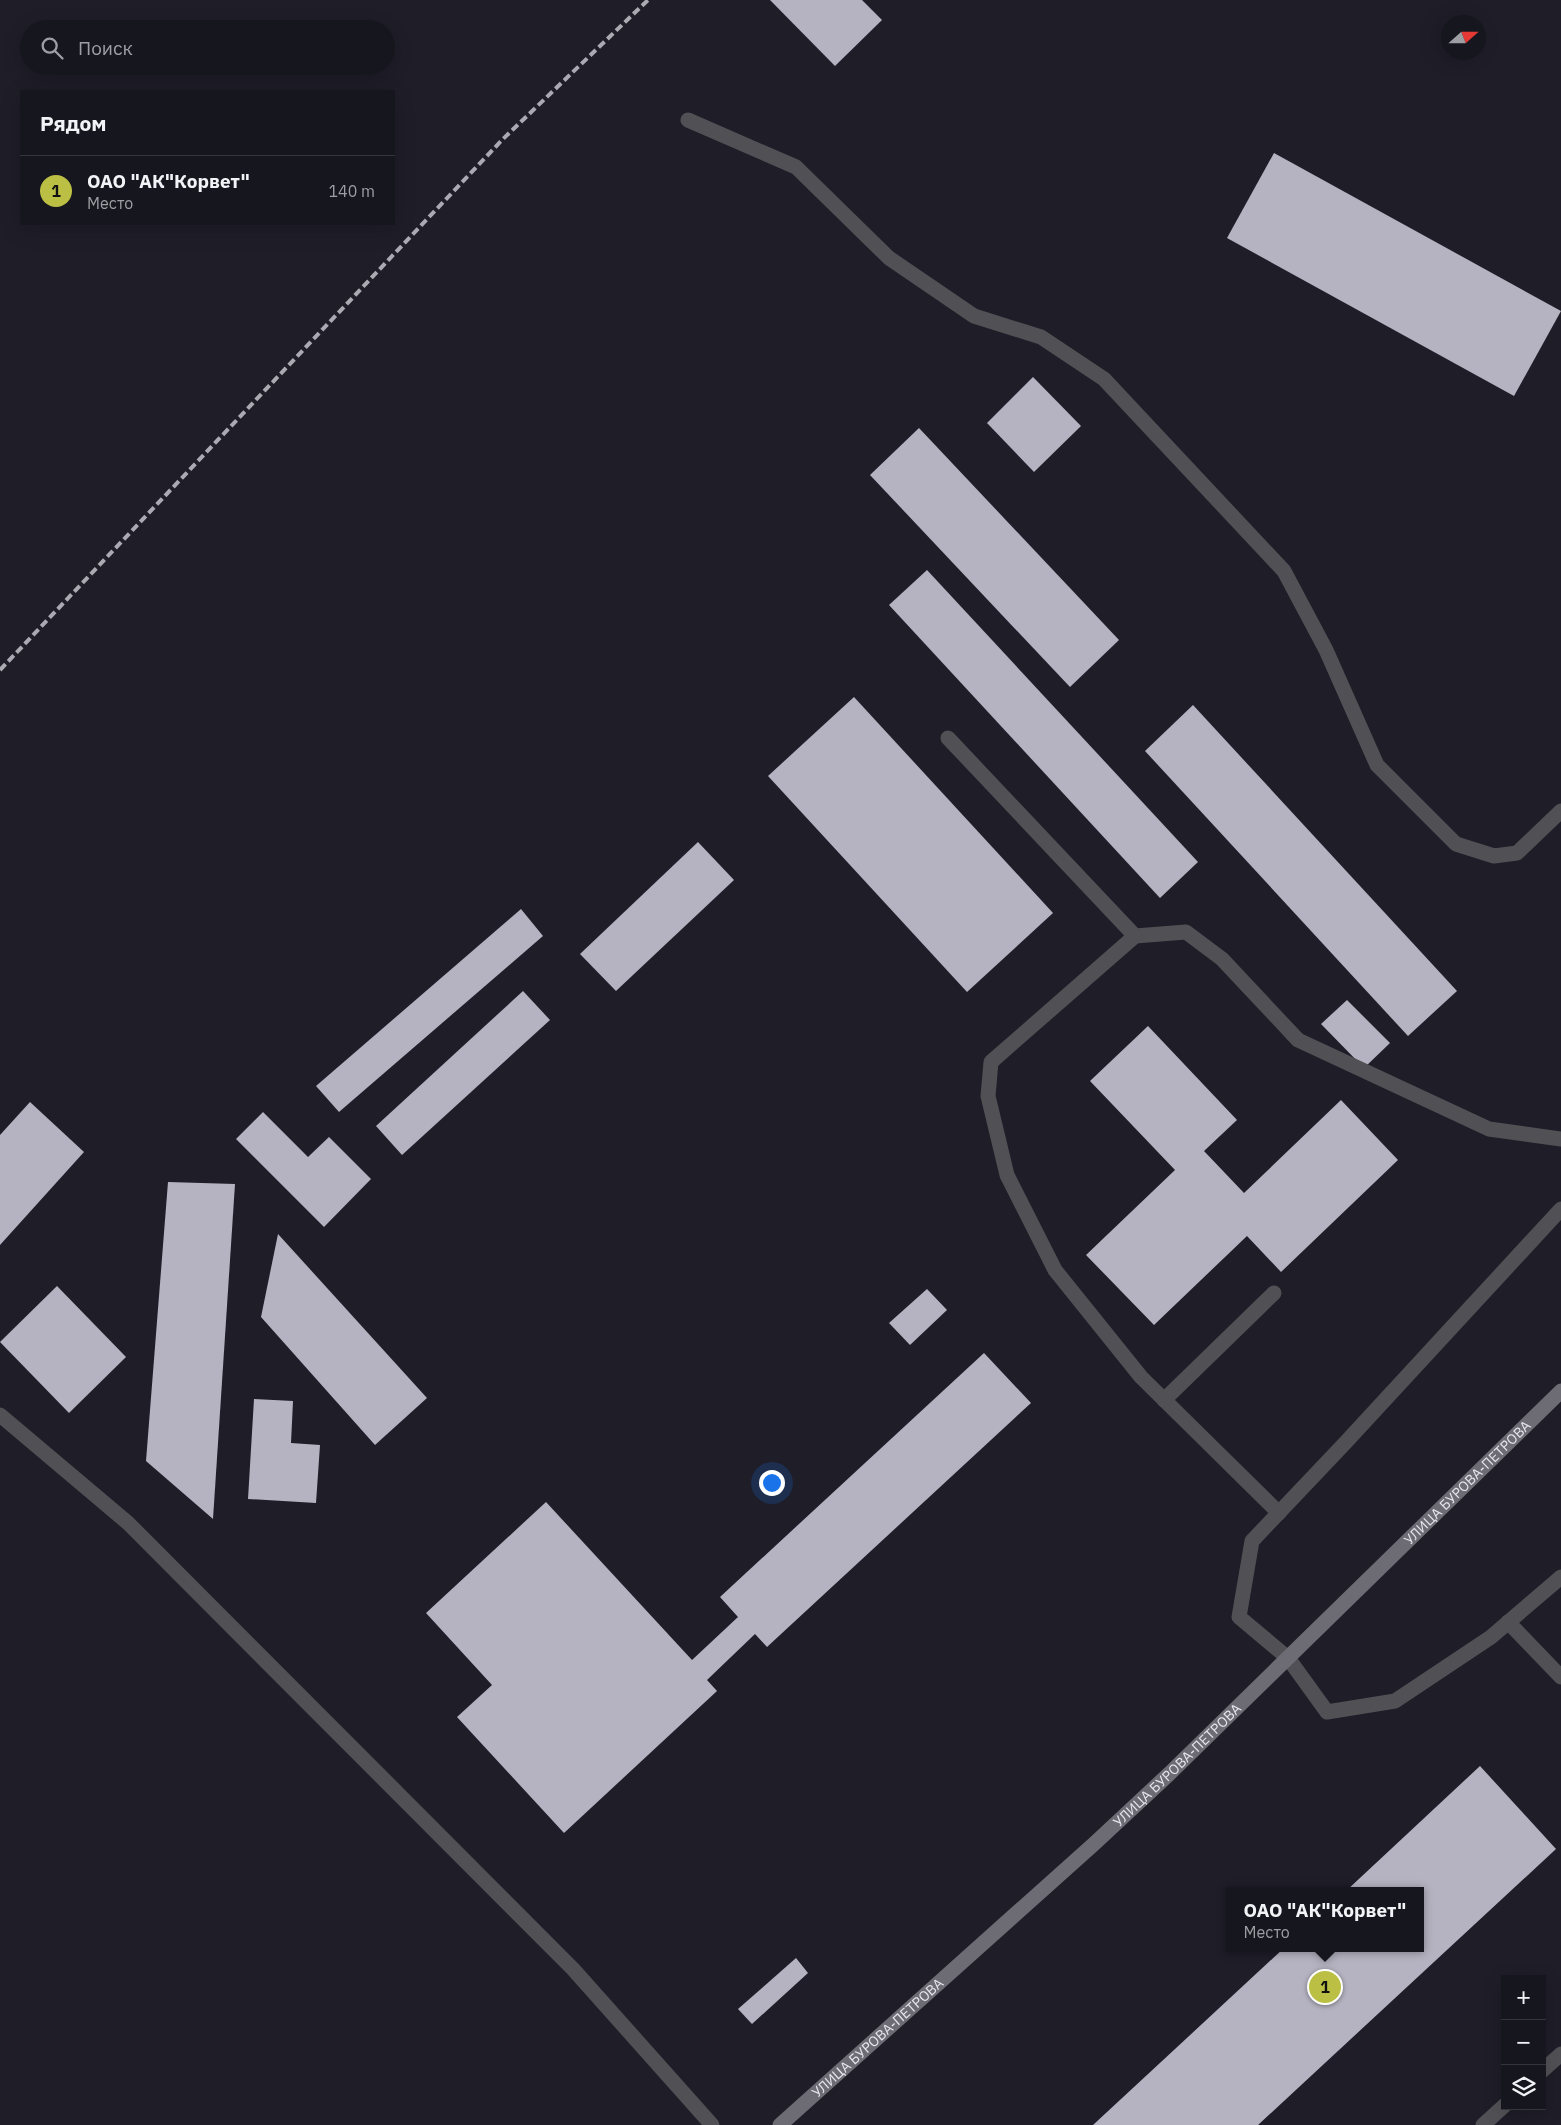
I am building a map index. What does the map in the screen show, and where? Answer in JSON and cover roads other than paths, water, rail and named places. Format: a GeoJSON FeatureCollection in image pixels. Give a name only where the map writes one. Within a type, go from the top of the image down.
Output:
{"type":"FeatureCollection","features":[{"type":"Feature","properties":{"kind":"main road","name":"УЛИЦА БУРОВА-ПЕТРОВА"},"geometry":{"type":"LineString","coordinates":[[780,2125],[1095,1843],[1288,1658],[1561,1391]]}},
{"type":"Feature","properties":{"kind":"lane"},"geometry":{"type":"LineString","coordinates":[[688,120],[796,167],[890,258],[920,280],[974,316],[1042,337],[1104,379],[1284,571],[1326,650],[1377,765],[1456,844],[1494,856],[1517,853],[1561,811]]}},
{"type":"Feature","properties":{"kind":"lane"},"geometry":{"type":"LineString","coordinates":[[948,738],[1135,936]]}},
{"type":"Feature","properties":{"kind":"lane"},"geometry":{"type":"LineString","coordinates":[[1279,1513],[1141,1377],[1055,1270],[1007,1175],[988,1096],[990,1062],[1135,936],[1186,932],[1222,959],[1298,1040],[1488,1129],[1561,1139]]}},
{"type":"Feature","properties":{"kind":"lane"},"geometry":{"type":"LineString","coordinates":[[1561,1209],[1252,1541],[1239,1617],[1288,1658],[1327,1712],[1395,1701],[1491,1637],[1561,1577]]}},
{"type":"Feature","properties":{"kind":"lane"},"geometry":{"type":"LineString","coordinates":[[1164,1400],[1274,1293]]}},
{"type":"Feature","properties":{"kind":"lane"},"geometry":{"type":"LineString","coordinates":[[0,1415],[135,1530],[573,1969],[712,2125]]}},
{"type":"Feature","properties":{"kind":"lane"},"geometry":{"type":"LineString","coordinates":[[1508,1622],[1561,1677]]}},
{"type":"Feature","properties":{"kind":"lane"},"geometry":{"type":"LineString","coordinates":[[1546,2067],[1561,2054]]}},
{"type":"Feature","properties":{"kind":"lane"},"geometry":{"type":"LineString","coordinates":[[1483,2125],[1501,2109]]}},
{"type":"Feature","properties":{"kind":"railway"},"geometry":{"type":"LineString","coordinates":[[0,670],[503,139],[648,0]]}},
{"type":"Feature","properties":{"kind":"place","name":"ОАО \"АК\"Корвет\""},"geometry":{"type":"Point","coordinates":[1325,1987]}}]}
